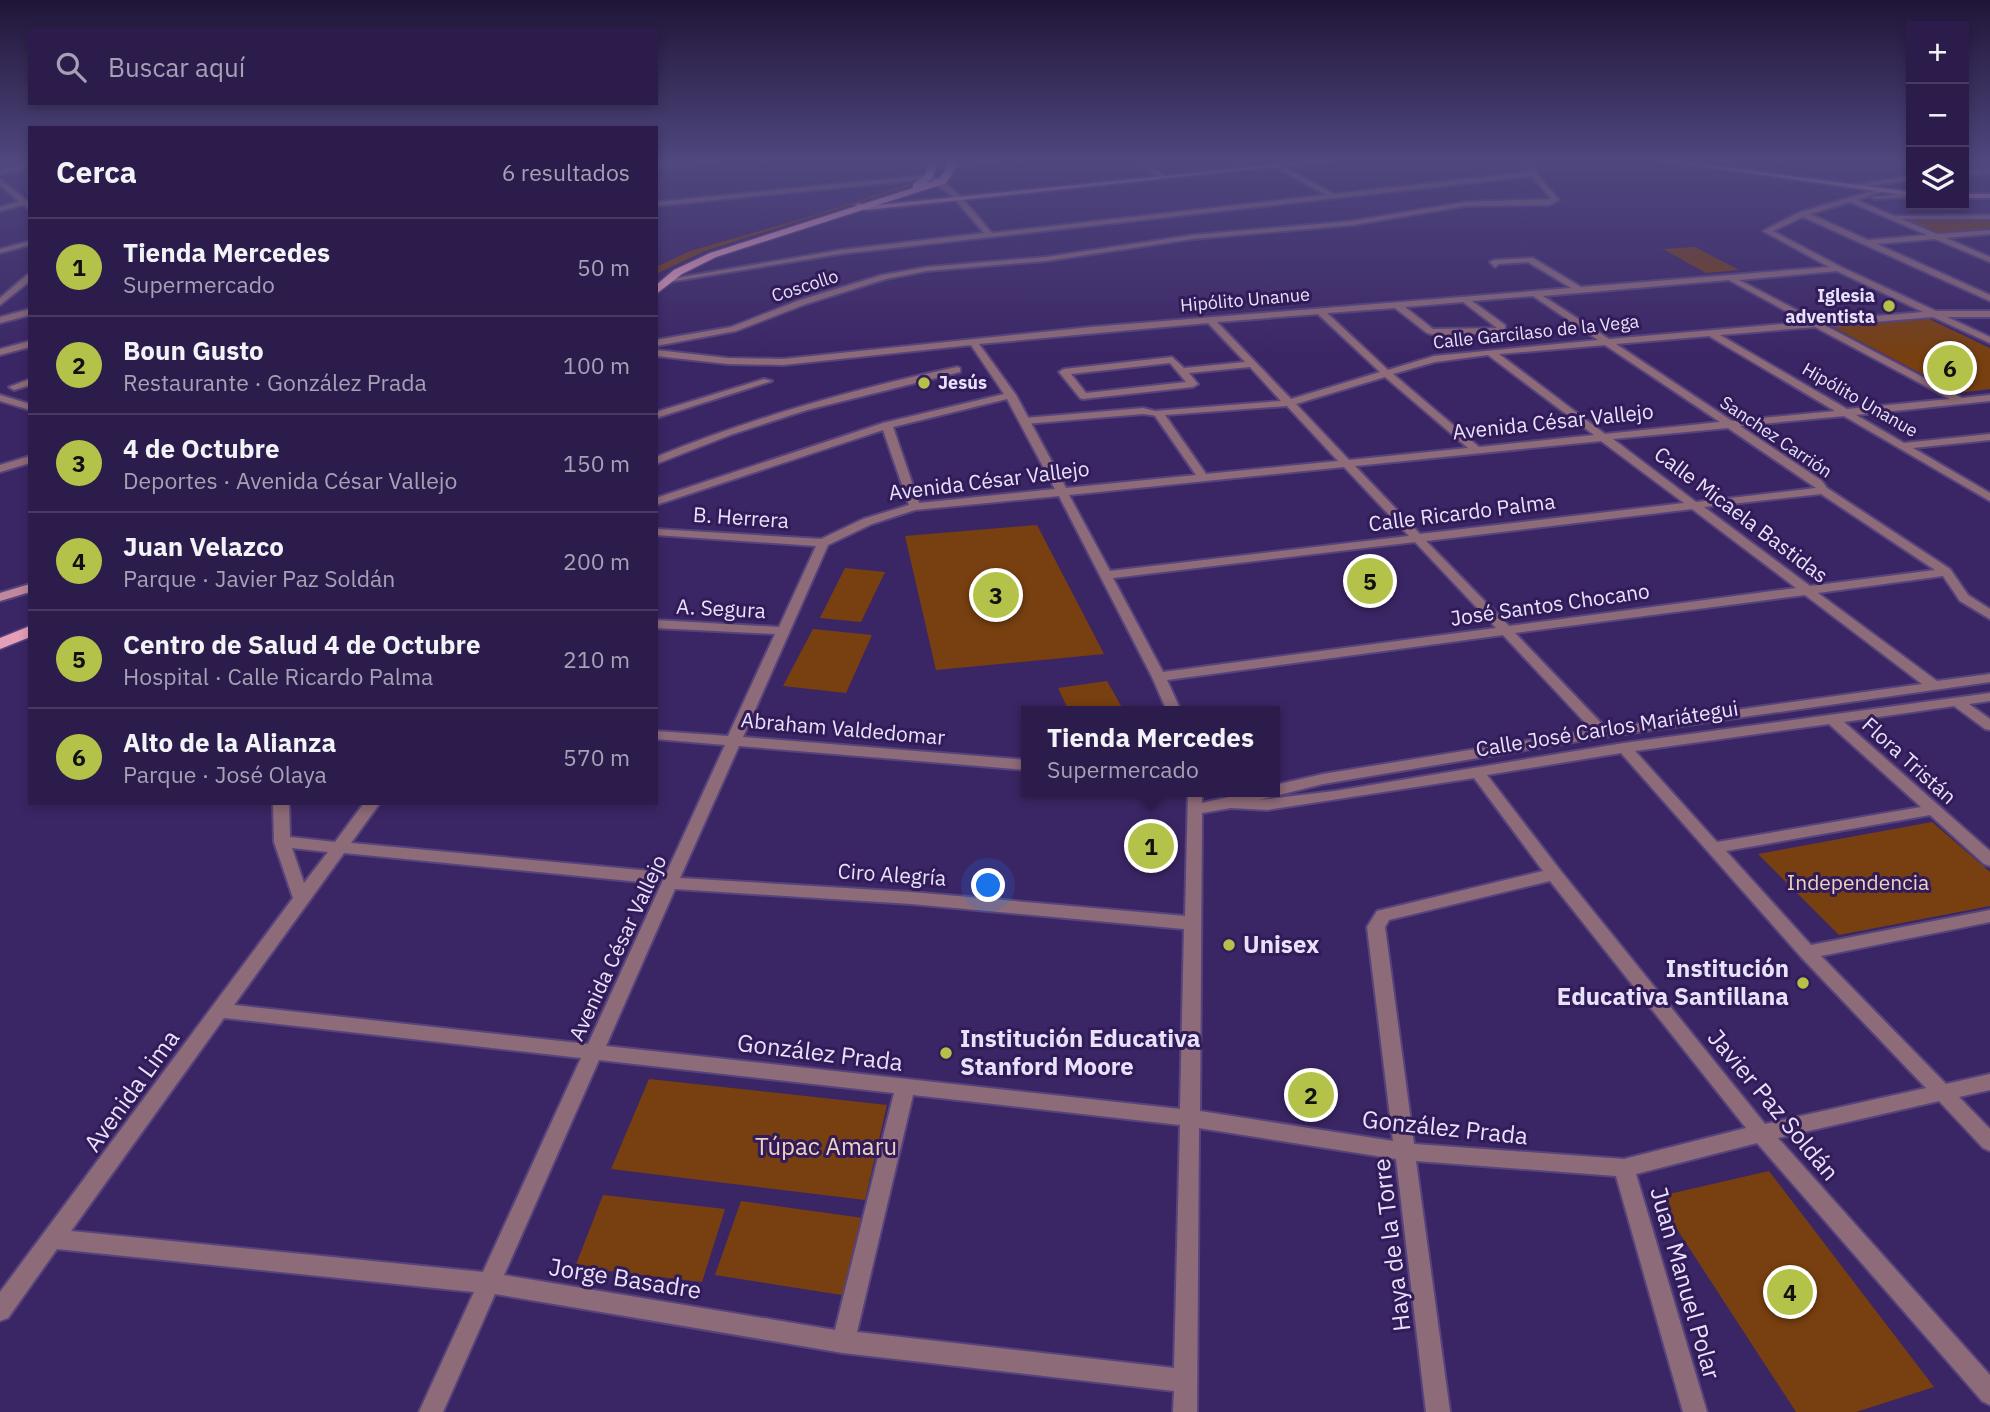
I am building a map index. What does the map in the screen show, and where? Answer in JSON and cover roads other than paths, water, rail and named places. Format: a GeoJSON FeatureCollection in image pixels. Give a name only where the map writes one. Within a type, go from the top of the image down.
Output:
{"type":"FeatureCollection","features":[{"type":"Feature","properties":{"kind":"main road"},"geometry":{"type":"LineString","coordinates":[[658,278],[671,268],[702,254],[798,226]]}},
{"type":"Feature","properties":{"kind":"main road"},"geometry":{"type":"LineString","coordinates":[[658,289],[691,264],[804,226]]}},
{"type":"Feature","properties":{"kind":"main road"},"geometry":{"type":"LineString","coordinates":[[0,588],[28,580]]}},
{"type":"Feature","properties":{"kind":"main road"},"geometry":{"type":"LineString","coordinates":[[0,597],[28,589]]}},
{"type":"Feature","properties":{"kind":"main road"},"geometry":{"type":"LineString","coordinates":[[0,644],[28,632]]}},
{"type":"Feature","properties":{"kind":"street"},"geometry":{"type":"LineString","coordinates":[[981,226],[989,234]]}},
{"type":"Feature","properties":{"kind":"street"},"geometry":{"type":"LineString","coordinates":[[669,280],[775,261],[1062,226]]}},
{"type":"Feature","properties":{"kind":"street","name":"Coscollo"},"geometry":{"type":"LineString","coordinates":[[658,343],[733,328],[885,277],[927,270],[1046,259],[1193,237],[1320,226]]}},
{"type":"Feature","properties":{"kind":"street"},"geometry":{"type":"LineString","coordinates":[[1778,226],[1767,231],[1838,269],[1990,340]]}},
{"type":"Feature","properties":{"kind":"street"},"geometry":{"type":"LineString","coordinates":[[1828,226],[1990,301]]}},
{"type":"Feature","properties":{"kind":"street"},"geometry":{"type":"LineString","coordinates":[[1910,226],[1990,260]]}},
{"type":"Feature","properties":{"kind":"street"},"geometry":{"type":"LineString","coordinates":[[1864,243],[1990,232]]}},
{"type":"Feature","properties":{"kind":"street"},"geometry":{"type":"LineString","coordinates":[[0,251],[28,244]]}},
{"type":"Feature","properties":{"kind":"street"},"geometry":{"type":"LineString","coordinates":[[1495,265],[1494,262],[1531,260],[1581,291]]}},
{"type":"Feature","properties":{"kind":"street","name":"Hipólito Unanue"},"geometry":{"type":"LineString","coordinates":[[658,354],[728,361],[783,362],[1210,321],[1838,269]]}},
{"type":"Feature","properties":{"kind":"street"},"geometry":{"type":"LineString","coordinates":[[1731,278],[1962,401]]}},
{"type":"Feature","properties":{"kind":"street"},"geometry":{"type":"LineString","coordinates":[[0,302],[28,279]]}},
{"type":"Feature","properties":{"kind":"street","name":"Sanchez Carrión"},"geometry":{"type":"LineString","coordinates":[[1535,294],[1946,572],[1964,598],[1990,615]]}},
{"type":"Feature","properties":{"kind":"street"},"geometry":{"type":"LineString","coordinates":[[1398,306],[1430,331],[1439,333],[1501,330],[1502,327],[1466,300]]}},
{"type":"Feature","properties":{"kind":"street"},"geometry":{"type":"LineString","coordinates":[[1927,312],[1990,301]]}},
{"type":"Feature","properties":{"kind":"street"},"geometry":{"type":"LineString","coordinates":[[1321,312],[1387,374],[1478,451]]}},
{"type":"Feature","properties":{"kind":"street"},"geometry":{"type":"LineString","coordinates":[[1927,312],[1990,314]]}},
{"type":"Feature","properties":{"kind":"street","name":"Calle Garcilaso de la Vega"},"geometry":{"type":"LineString","coordinates":[[1025,421],[1289,403],[1434,359],[1927,312]]}},
{"type":"Feature","properties":{"kind":"street"},"geometry":{"type":"LineString","coordinates":[[0,320],[28,313]]}},
{"type":"Feature","properties":{"kind":"street"},"geometry":{"type":"LineString","coordinates":[[1210,321],[1603,733]]}},
{"type":"Feature","properties":{"kind":"street","name":"Hipólito Unanue"},"geometry":{"type":"LineString","coordinates":[[1710,333],[1987,494]]}},
{"type":"Feature","properties":{"kind":"street"},"geometry":{"type":"LineString","coordinates":[[973,342],[1012,396],[1172,706]]}},
{"type":"Feature","properties":{"kind":"street"},"geometry":{"type":"LineString","coordinates":[[0,352],[28,345]]}},
{"type":"Feature","properties":{"kind":"street","name":"Calle Micaela Bastidas"},"geometry":{"type":"LineString","coordinates":[[1490,352],[1934,686]]}},
{"type":"Feature","properties":{"kind":"street"},"geometry":{"type":"LineString","coordinates":[[1172,360],[1181,371],[1193,384],[1083,396],[1065,372],[1172,360]]}},
{"type":"Feature","properties":{"kind":"street"},"geometry":{"type":"LineString","coordinates":[[1181,371],[1252,364]]}},
{"type":"Feature","properties":{"kind":"street"},"geometry":{"type":"LineString","coordinates":[[658,460],[708,438],[828,400],[957,370]]}},
{"type":"Feature","properties":{"kind":"street"},"geometry":{"type":"LineString","coordinates":[[658,414],[767,380]]}},
{"type":"Feature","properties":{"kind":"street"},"geometry":{"type":"LineString","coordinates":[[14,387],[28,383]]}},
{"type":"Feature","properties":{"kind":"street"},"geometry":{"type":"LineString","coordinates":[[658,501],[887,425],[1012,396]]}},
{"type":"Feature","properties":{"kind":"street"},"geometry":{"type":"LineString","coordinates":[[0,398],[28,406]]}},
{"type":"Feature","properties":{"kind":"street","name":"Avenida César Vallejo"},"geometry":{"type":"LineString","coordinates":[[431,1412],[672,883],[823,543],[849,527],[915,507],[1990,398]]}},
{"type":"Feature","properties":{"kind":"street"},"geometry":{"type":"LineString","coordinates":[[1157,413],[1204,479]]}},
{"type":"Feature","properties":{"kind":"street"},"geometry":{"type":"LineString","coordinates":[[887,425],[915,507]]}},
{"type":"Feature","properties":{"kind":"street"},"geometry":{"type":"LineString","coordinates":[[1905,446],[1990,437]]}},
{"type":"Feature","properties":{"kind":"street"},"geometry":{"type":"LineString","coordinates":[[0,469],[28,460]]}},
{"type":"Feature","properties":{"kind":"street","name":"Calle Ricardo Palma"},"geometry":{"type":"LineString","coordinates":[[1106,575],[1823,489]]}},
{"type":"Feature","properties":{"kind":"street","name":"B. Herrera"},"geometry":{"type":"LineString","coordinates":[[658,532],[823,543]]}},
{"type":"Feature","properties":{"kind":"street","name":"José Santos Chocano"},"geometry":{"type":"LineString","coordinates":[[1158,677],[1946,572]]}},
{"type":"Feature","properties":{"kind":"street","name":"A. Segura"},"geometry":{"type":"LineString","coordinates":[[658,624],[784,631]]}},
{"type":"Feature","properties":{"kind":"street","name":"Calle José Carlos Mariátegui"},"geometry":{"type":"LineString","coordinates":[[1280,789],[1323,779],[1603,733],[1990,678]]}},
{"type":"Feature","properties":{"kind":"street","name":"Calle José Carlos Mariátegui"},"geometry":{"type":"LineString","coordinates":[[1185,1412],[1196,800],[1267,805],[1624,748],[1990,697]]}},
{"type":"Feature","properties":{"kind":"street"},"geometry":{"type":"LineString","coordinates":[[1956,701],[1990,726]]}},
{"type":"Feature","properties":{"kind":"street","name":"Flora Tristán"},"geometry":{"type":"LineString","coordinates":[[1832,719],[1990,860]]}},
{"type":"Feature","properties":{"kind":"street","name":"Abraham Valdedomar"},"geometry":{"type":"LineString","coordinates":[[658,735],[1021,765]]}},
{"type":"Feature","properties":{"kind":"street"},"geometry":{"type":"LineString","coordinates":[[1624,748],[1807,952],[1990,1142]]}},
{"type":"Feature","properties":{"kind":"street","name":"Javier Paz Soldán"},"geometry":{"type":"LineString","coordinates":[[1477,772],[1554,874],[1762,1133],[1990,1393]]}},
{"type":"Feature","properties":{"kind":"street","name":"Calle José Carlos Mariátegui"},"geometry":{"type":"LineString","coordinates":[[1231,803],[1251,797]]}},
{"type":"Feature","properties":{"kind":"street"},"geometry":{"type":"LineString","coordinates":[[281,805],[282,842],[302,900]]}},
{"type":"Feature","properties":{"kind":"street","name":"Avenida Lima"},"geometry":{"type":"LineString","coordinates":[[0,1310],[371,805]]}},
{"type":"Feature","properties":{"kind":"street"},"geometry":{"type":"LineString","coordinates":[[1713,848],[1931,810]]}},
{"type":"Feature","properties":{"kind":"street"},"geometry":{"type":"LineString","coordinates":[[282,842],[651,877]]}},
{"type":"Feature","properties":{"kind":"street","name":"Haya de la Torre"},"geometry":{"type":"LineString","coordinates":[[1438,1412],[1407,1152],[1376,927],[1383,915],[1408,907],[1554,874]]}},
{"type":"Feature","properties":{"kind":"street","name":"Ciro Alegría"},"geometry":{"type":"LineString","coordinates":[[672,883],[911,898],[1192,923]]}},
{"type":"Feature","properties":{"kind":"street"},"geometry":{"type":"LineString","coordinates":[[1807,952],[1990,916]]}},
{"type":"Feature","properties":{"kind":"street","name":"González Prada"},"geometry":{"type":"LineString","coordinates":[[221,1011],[1191,1118],[1407,1152],[1624,1168],[1762,1133],[1990,1082]]}},
{"type":"Feature","properties":{"kind":"street"},"geometry":{"type":"LineString","coordinates":[[843,1342],[905,1088]]}},
{"type":"Feature","properties":{"kind":"street","name":"Juan Manuel Polar"},"geometry":{"type":"LineString","coordinates":[[1624,1168],[1695,1412]]}},
{"type":"Feature","properties":{"kind":"street","name":"Jorge Basadre"},"geometry":{"type":"LineString","coordinates":[[55,1238],[489,1283],[843,1342],[1185,1381]]}},
{"type":"Feature","properties":{"kind":"place","name":"Iglesia adventista"},"geometry":{"type":"Point","coordinates":[1889,306]}},
{"type":"Feature","properties":{"kind":"place","name":"Alto de la Alianza"},"geometry":{"type":"Point","coordinates":[1950,368]}},
{"type":"Feature","properties":{"kind":"place","name":"Jesús"},"geometry":{"type":"Point","coordinates":[924,383]}},
{"type":"Feature","properties":{"kind":"place","name":"Centro de Salud 4 de Octubre"},"geometry":{"type":"Point","coordinates":[1370,581]}},
{"type":"Feature","properties":{"kind":"place","name":"4 de Octubre"},"geometry":{"type":"Point","coordinates":[996,595]}},
{"type":"Feature","properties":{"kind":"place","name":"Tienda Mercedes"},"geometry":{"type":"Point","coordinates":[1151,846]}},
{"type":"Feature","properties":{"kind":"place","name":"Unisex"},"geometry":{"type":"Point","coordinates":[1229,945]}},
{"type":"Feature","properties":{"kind":"place","name":"Institución Educativa Santillana"},"geometry":{"type":"Point","coordinates":[1803,983]}},
{"type":"Feature","properties":{"kind":"place","name":"Institución Educativa Stanford Moore"},"geometry":{"type":"Point","coordinates":[946,1053]}},
{"type":"Feature","properties":{"kind":"place","name":"Boun Gusto"},"geometry":{"type":"Point","coordinates":[1311,1095]}},
{"type":"Feature","properties":{"kind":"place","name":"Juan Velazco"},"geometry":{"type":"Point","coordinates":[1790,1292]}},
{"type":"Feature","properties":{"kind":"park label","name":"Independencia"},"geometry":{"type":"Point","coordinates":[1858,883]}},
{"type":"Feature","properties":{"kind":"park label","name":"Túpac Amaru"},"geometry":{"type":"Point","coordinates":[826,1147]}}]}
